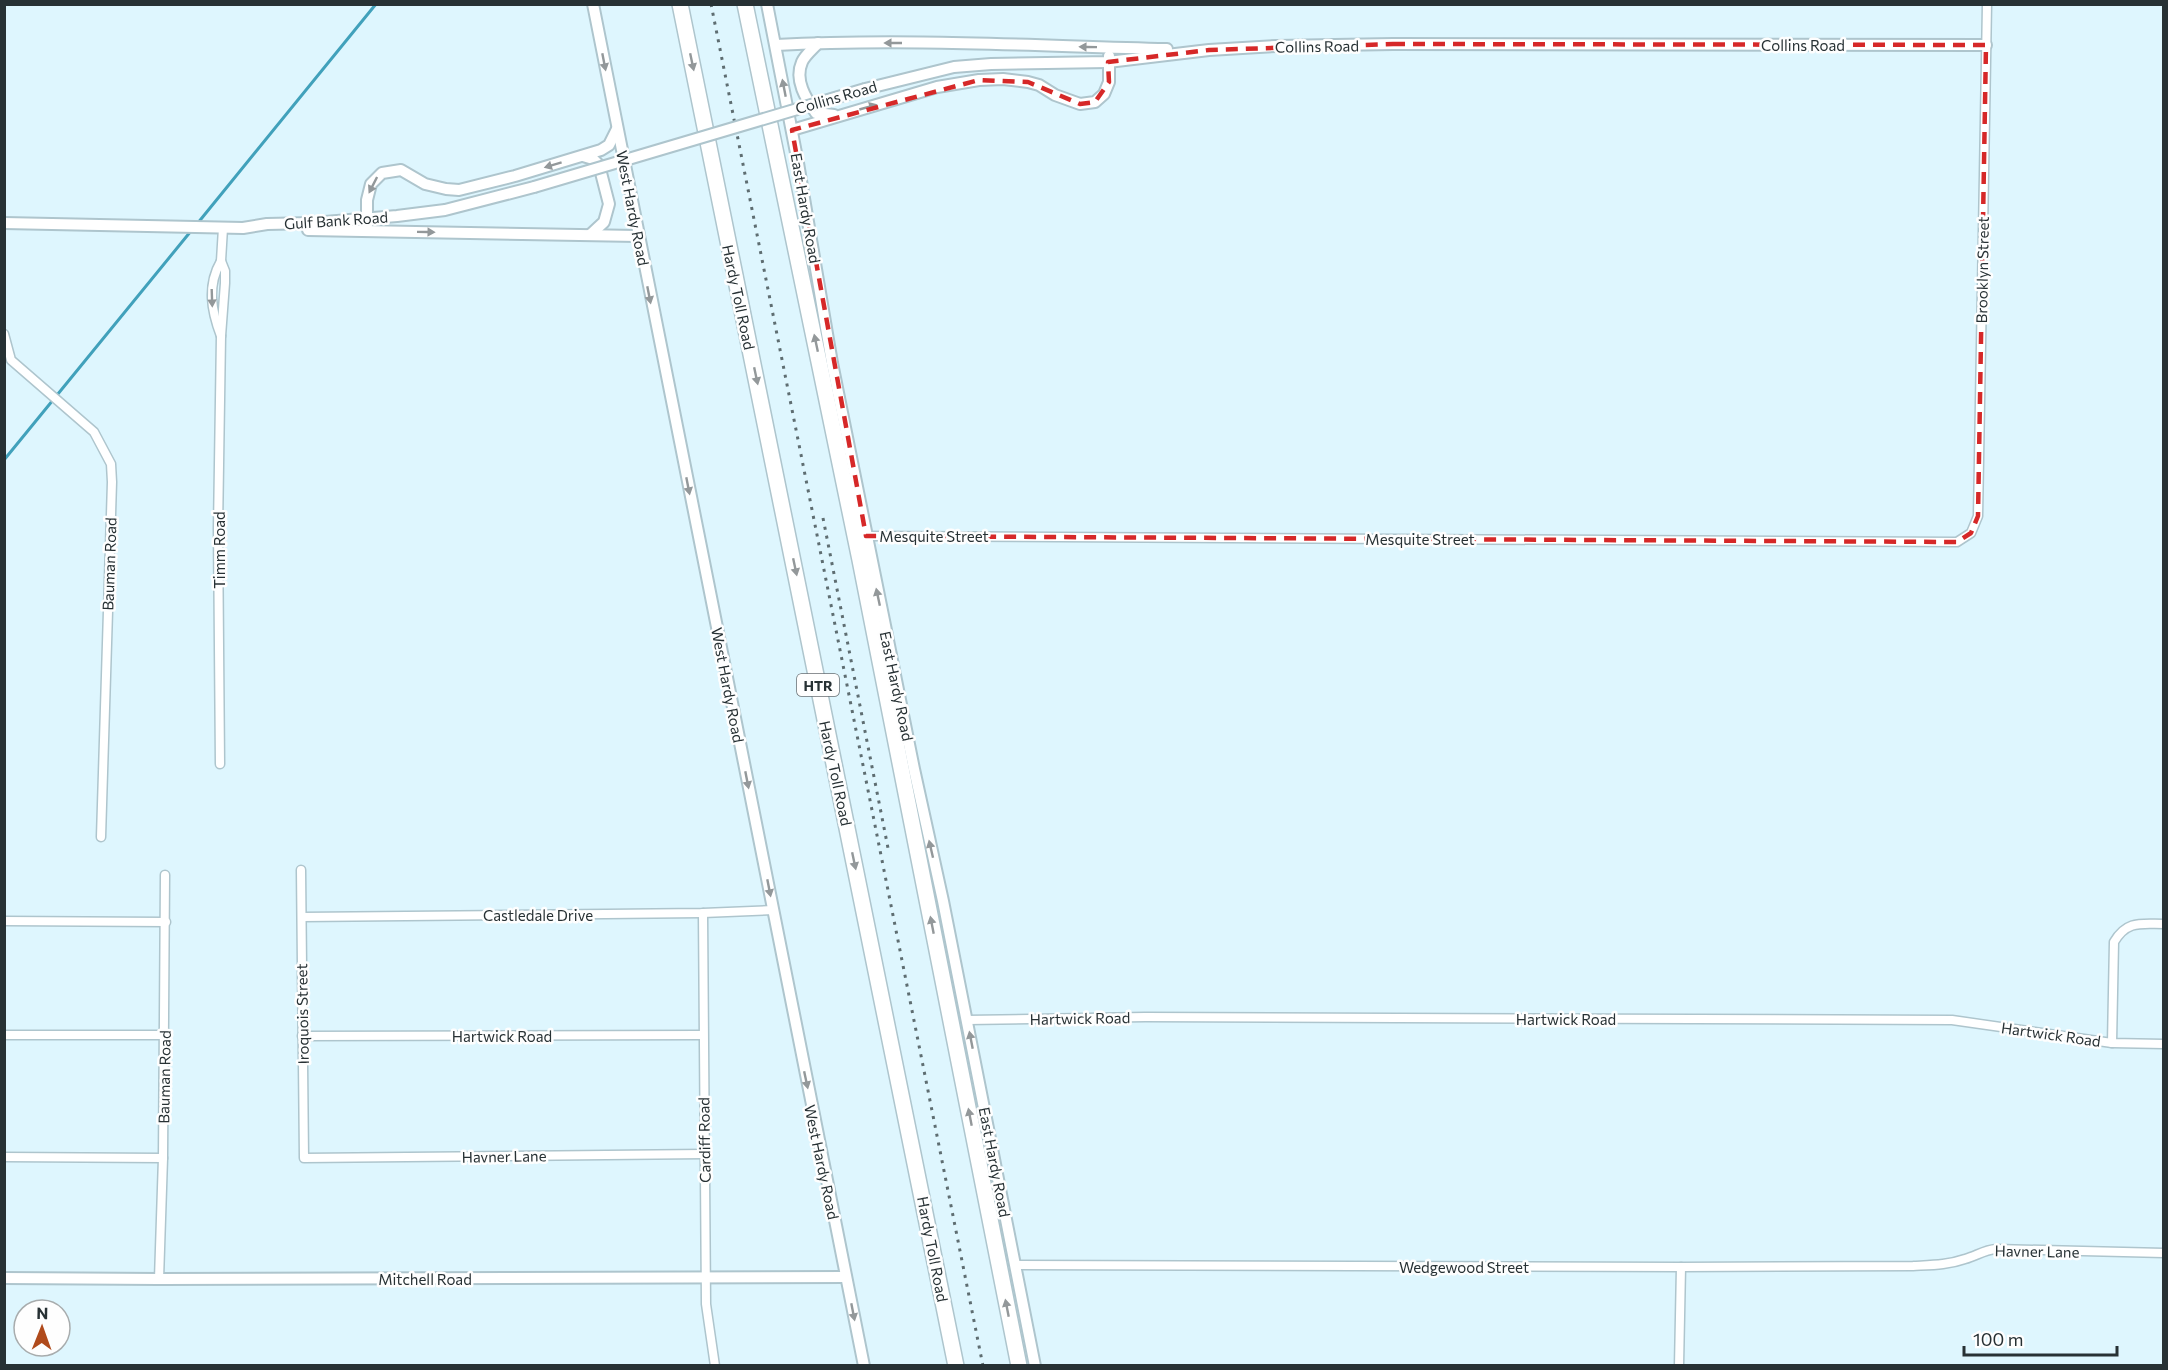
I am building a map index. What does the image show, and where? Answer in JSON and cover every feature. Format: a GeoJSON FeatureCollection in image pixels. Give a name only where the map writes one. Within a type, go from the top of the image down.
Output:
{"type":"FeatureCollection","features":[{"type":"Feature","properties":{"kind":"highway","name":"Hardy Toll Road"},"geometry":{"type":"LineString","coordinates":[[680,4],[956,1365]]}},
{"type":"Feature","properties":{"kind":"highway"},"geometry":{"type":"LineString","coordinates":[[745,4],[860,560],[1019,1365]]}},
{"type":"Feature","properties":{"kind":"main road","name":"West Hardy Road"},"geometry":{"type":"LineString","coordinates":[[593,4],[795,1030],[864,1365]]}},
{"type":"Feature","properties":{"kind":"main road","name":"East Hardy Road"},"geometry":{"type":"LineString","coordinates":[[767,4],[866,536],[967,1020],[1035,1365]]}},
{"type":"Feature","properties":{"kind":"main road"},"geometry":{"type":"LineString","coordinates":[[818,43],[802,62],[799,76],[806,99],[816,113],[837,116]]}},
{"type":"Feature","properties":{"kind":"main road"},"geometry":{"type":"LineString","coordinates":[[776,45],[940,43],[1209,50]]}},
{"type":"Feature","properties":{"kind":"main road","name":"Collins Road"},"geometry":{"type":"LineString","coordinates":[[660,149],[865,88],[954,67],[991,64],[1108,62],[1209,50],[1276,46],[1393,44],[1986,45]]}},
{"type":"Feature","properties":{"kind":"main road"},"geometry":{"type":"LineString","coordinates":[[792,130],[938,87],[987,80],[1028,82],[1080,104],[1095,102],[1104,94],[1109,82],[1109,48]]}},
{"type":"Feature","properties":{"kind":"main road"},"geometry":{"type":"LineString","coordinates":[[367,231],[367,200],[371,184],[382,173],[401,170],[425,184],[459,190],[601,150],[609,145],[618,127]]}},
{"type":"Feature","properties":{"kind":"main road","name":"Gulf Bank Road"},"geometry":{"type":"LineString","coordinates":[[4,223],[243,228],[267,224],[313,224],[444,210],[534,187],[660,149]]}},
{"type":"Feature","properties":{"kind":"main road"},"geometry":{"type":"LineString","coordinates":[[583,156],[593,159],[599,165],[609,204],[604,222],[590,235]]}},
{"type":"Feature","properties":{"kind":"main road"},"geometry":{"type":"LineString","coordinates":[[243,228],[638,236]]}},
{"type":"Feature","properties":{"kind":"main road","name":"Mitchell Road"},"geometry":{"type":"LineString","coordinates":[[4,1278],[159,1280],[846,1277]]}},
{"type":"Feature","properties":{"kind":"street","name":"Brooklyn Street"},"geometry":{"type":"LineString","coordinates":[[1971,533],[1978,516],[1987,4]]}},
{"type":"Feature","properties":{"kind":"street","name":"Timm Road"},"geometry":{"type":"LineString","coordinates":[[218,227],[221,261],[225,271],[221,336],[218,529],[220,764]]}},
{"type":"Feature","properties":{"kind":"street","name":"Timm Road"},"geometry":{"type":"LineString","coordinates":[[221,261],[212,281],[214,319],[221,336]]}},
{"type":"Feature","properties":{"kind":"street","name":"Bauman Road"},"geometry":{"type":"LineString","coordinates":[[4,334],[11,360],[94,432],[111,464],[101,837]]}},
{"type":"Feature","properties":{"kind":"street","name":"Mesquite Street"},"geometry":{"type":"LineString","coordinates":[[866,536],[1957,542],[1971,533]]}},
{"type":"Feature","properties":{"kind":"street","name":"Iroquois Street"},"geometry":{"type":"LineString","coordinates":[[301,870],[304,1158]]}},
{"type":"Feature","properties":{"kind":"street","name":"Bauman Road"},"geometry":{"type":"LineString","coordinates":[[159,1280],[163,1158],[165,875]]}},
{"type":"Feature","properties":{"kind":"street","name":"Castledale Drive"},"geometry":{"type":"LineString","coordinates":[[302,916],[703,913],[773,910]]}},
{"type":"Feature","properties":{"kind":"street","name":"Cardiff Road"},"geometry":{"type":"LineString","coordinates":[[703,913],[702,1035],[706,1304],[715,1365]]}},
{"type":"Feature","properties":{"kind":"street"},"geometry":{"type":"LineString","coordinates":[[4,921],[166,922]]}},
{"type":"Feature","properties":{"kind":"street"},"geometry":{"type":"LineString","coordinates":[[2112,1043],[2114,942],[2120,932],[2128,926],[2163,924]]}},
{"type":"Feature","properties":{"kind":"street","name":"Hartwick Road"},"geometry":{"type":"LineString","coordinates":[[967,1020],[1157,1017],[1952,1020],[2112,1043],[2163,1044]]}},
{"type":"Feature","properties":{"kind":"street"},"geometry":{"type":"LineString","coordinates":[[4,1035],[164,1035]]}},
{"type":"Feature","properties":{"kind":"street","name":"Hartwick Road"},"geometry":{"type":"LineString","coordinates":[[302,1036],[702,1035]]}},
{"type":"Feature","properties":{"kind":"street","name":"Havner Lane"},"geometry":{"type":"LineString","coordinates":[[304,1158],[705,1154]]}},
{"type":"Feature","properties":{"kind":"street"},"geometry":{"type":"LineString","coordinates":[[4,1157],[163,1158]]}},
{"type":"Feature","properties":{"kind":"street","name":"Havner Lane"},"geometry":{"type":"LineString","coordinates":[[1913,1266],[1946,1264],[1986,1250],[1996,1249],[2163,1253]]}},
{"type":"Feature","properties":{"kind":"street","name":"Wedgewood Street"},"geometry":{"type":"LineString","coordinates":[[1015,1265],[1913,1266]]}},
{"type":"Feature","properties":{"kind":"street"},"geometry":{"type":"LineString","coordinates":[[1679,1365],[1681,1267]]}},
{"type":"Feature","properties":{"kind":"highlighted area"},"geometry":{"type":"Polygon","coordinates":[[[1393,44],[1986,45],[1978,516],[1971,533],[1957,542],[866,536],[792,130],[979,80],[1028,82],[1080,104],[1095,102],[1109,82],[1108,62],[1209,50],[1393,44]]]}},
{"type":"Feature","properties":{"kind":"waterway"},"geometry":{"type":"LineString","coordinates":[[197,224],[376,4]]}},
{"type":"Feature","properties":{"kind":"waterway"},"geometry":{"type":"LineString","coordinates":[[4,460],[191,231]]}},
{"type":"Feature","properties":{"kind":"railway"},"geometry":{"type":"LineString","coordinates":[[711,4],[983,1366]]}},
{"type":"Feature","properties":{"kind":"railway"},"geometry":{"type":"LineString","coordinates":[[823,518],[888,848]]}}]}
